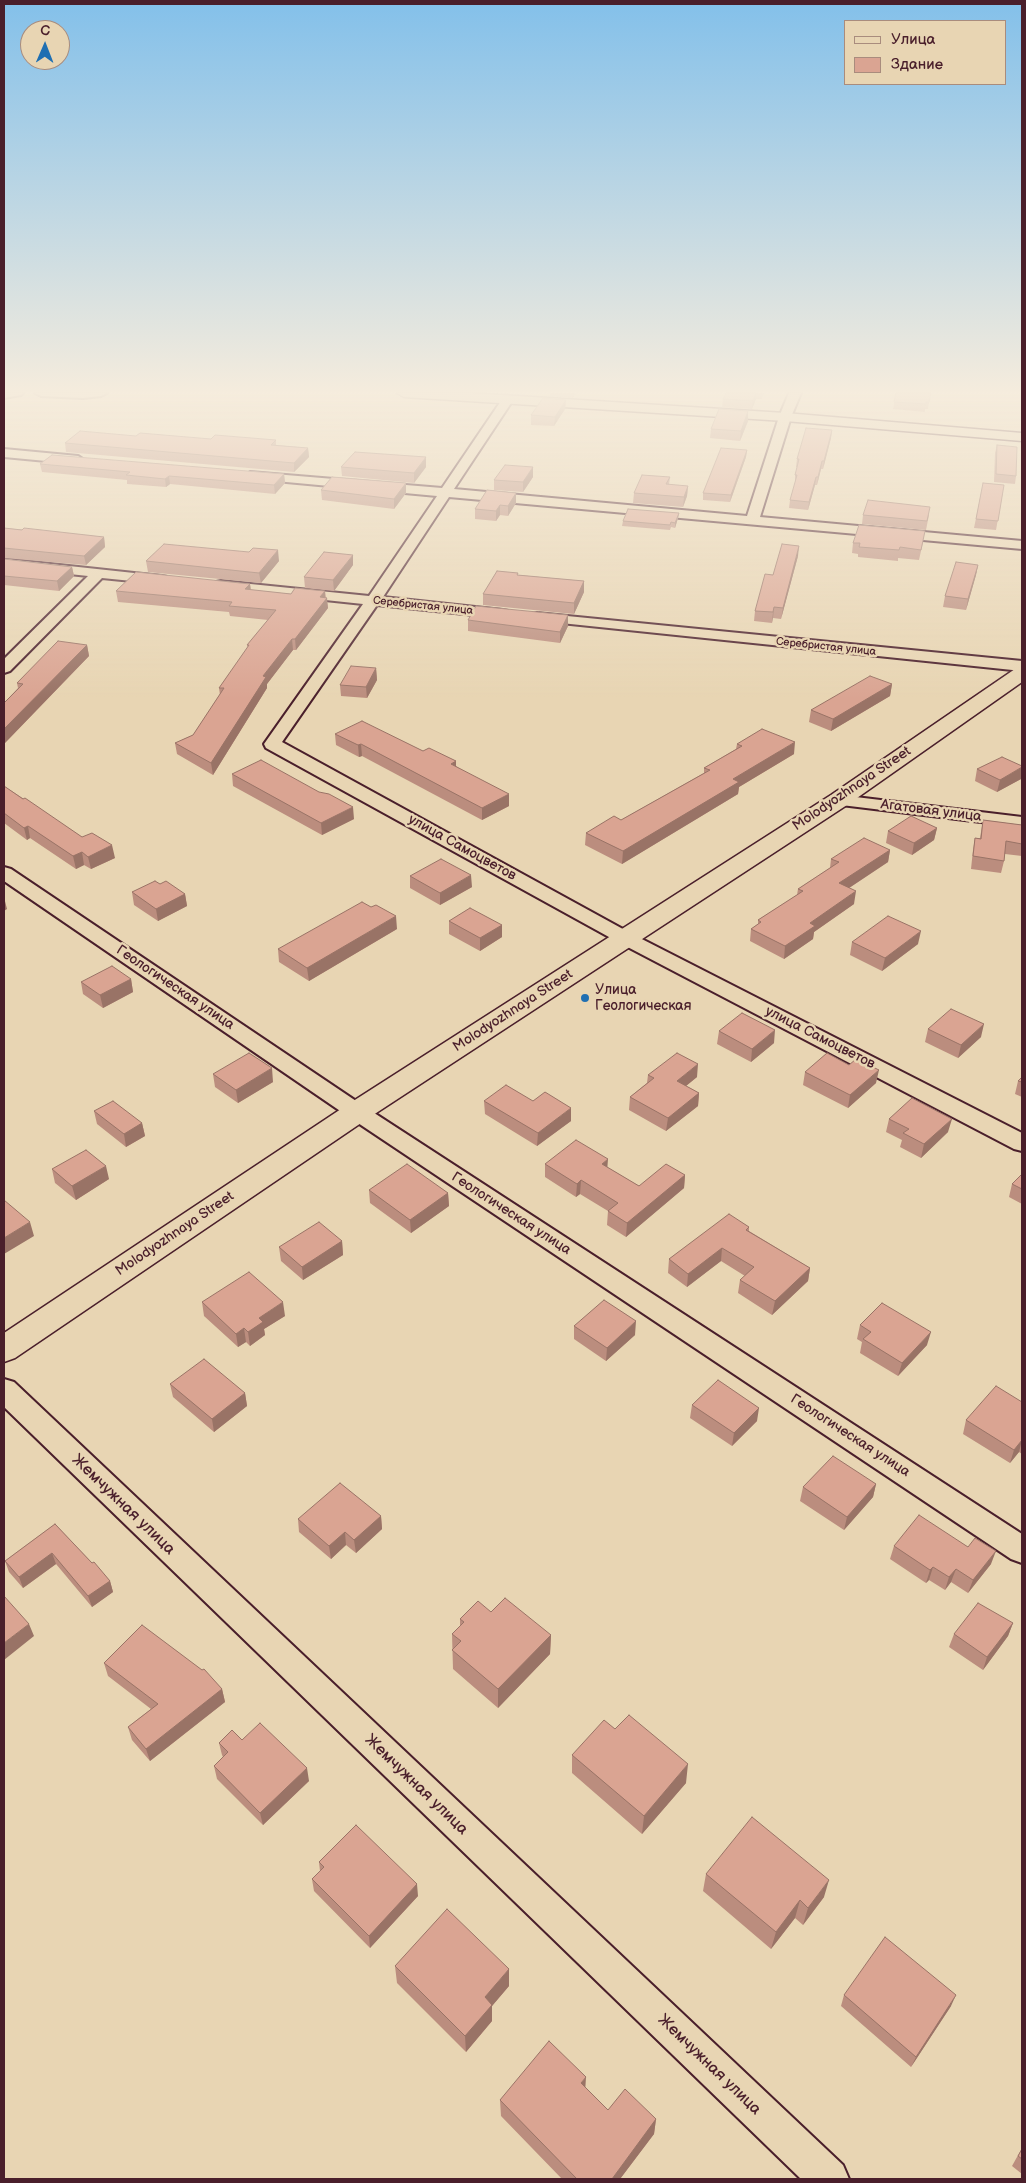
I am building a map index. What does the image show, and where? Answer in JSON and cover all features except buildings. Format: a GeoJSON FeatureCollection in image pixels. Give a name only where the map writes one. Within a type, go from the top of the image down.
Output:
{"type":"FeatureCollection","features":[{"type":"Feature","properties":{"kind":"street","name":"улица Самоцветов"},"geometry":{"type":"LineString","coordinates":[[443,495],[373,601],[272,744],[625,938],[1022,1143]]}},
{"type":"Feature","properties":{"kind":"street"},"geometry":{"type":"LineString","coordinates":[[488,495],[1022,545]]}},
{"type":"Feature","properties":{"kind":"street"},"geometry":{"type":"LineString","coordinates":[[753,519],[761,495]]}},
{"type":"Feature","properties":{"kind":"street"},"geometry":{"type":"LineString","coordinates":[[4,563],[177,581]]}},
{"type":"Feature","properties":{"kind":"street"},"geometry":{"type":"LineString","coordinates":[[4,668],[99,573]]}},
{"type":"Feature","properties":{"kind":"street","name":"Серебристая улица"},"geometry":{"type":"LineString","coordinates":[[206,584],[1022,666]]}},
{"type":"Feature","properties":{"kind":"street","name":"Molodyozhnaya Street"},"geometry":{"type":"LineString","coordinates":[[4,1349],[357,1112],[839,800],[1022,673]]}},
{"type":"Feature","properties":{"kind":"street","name":"Агатовая улица"},"geometry":{"type":"LineString","coordinates":[[839,800],[1022,822]]}},
{"type":"Feature","properties":{"kind":"street","name":"Геологическая улица"},"geometry":{"type":"LineString","coordinates":[[4,873],[357,1112],[1022,1550]]}},
{"type":"Feature","properties":{"kind":"street","name":"Жемчужная улица"},"geometry":{"type":"LineString","coordinates":[[4,1390],[829,2179]]}},
{"type":"Feature","properties":{"kind":"place","name":"Улица Геологическая"},"geometry":{"type":"Point","coordinates":[585,998]}}]}
